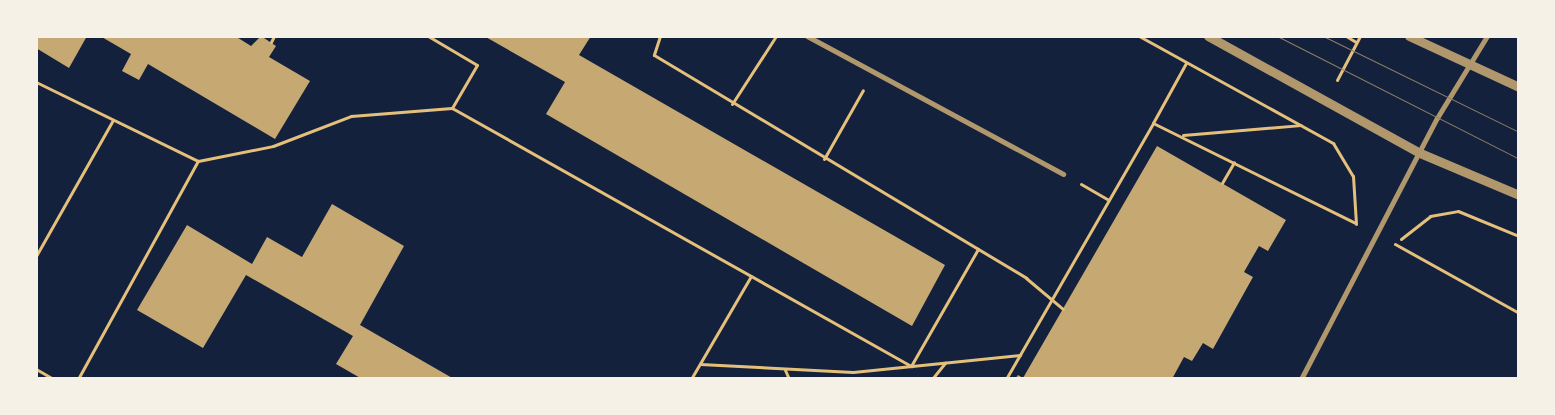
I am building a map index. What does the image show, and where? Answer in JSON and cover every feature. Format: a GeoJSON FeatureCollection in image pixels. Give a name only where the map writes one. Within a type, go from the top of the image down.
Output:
{"type":"FeatureCollection","features":[{"type":"Feature","properties":{"kind":"street"},"geometry":{"type":"LineString","coordinates":[[807,36],[1064,174]]}},
{"type":"Feature","properties":{"kind":"street"},"geometry":{"type":"LineString","coordinates":[[1208,36],[1420,153],[1519,195]]}},
{"type":"Feature","properties":{"kind":"street"},"geometry":{"type":"LineString","coordinates":[[1409,36],[1467,66],[1519,87]]}},
{"type":"Feature","properties":{"kind":"street"},"geometry":{"type":"LineString","coordinates":[[1301,379],[1447,99],[1487,36]]}},
{"type":"Feature","properties":{"kind":"path"},"geometry":{"type":"LineString","coordinates":[[271,42],[274,36]]}},
{"type":"Feature","properties":{"kind":"path"},"geometry":{"type":"LineString","coordinates":[[428,36],[477,65],[452,108]]}},
{"type":"Feature","properties":{"kind":"path"},"geometry":{"type":"LineString","coordinates":[[660,36],[654,55],[732,104],[1026,278],[1051,301],[1063,309]]}},
{"type":"Feature","properties":{"kind":"path"},"geometry":{"type":"LineString","coordinates":[[732,104],[776,36]]}},
{"type":"Feature","properties":{"kind":"path"},"geometry":{"type":"LineString","coordinates":[[1140,36],[1186,63],[1302,124],[1333,143],[1353,176],[1358,205],[1355,223]]}},
{"type":"Feature","properties":{"kind":"path"},"geometry":{"type":"LineString","coordinates":[[1346,36],[1357,42]]}},
{"type":"Feature","properties":{"kind":"path"},"geometry":{"type":"LineString","coordinates":[[1006,379],[1186,63]]}},
{"type":"Feature","properties":{"kind":"path"},"geometry":{"type":"LineString","coordinates":[[824,159],[874,72]]}},
{"type":"Feature","properties":{"kind":"path"},"geometry":{"type":"LineString","coordinates":[[36,82],[198,161],[273,146],[352,116],[452,108],[911,366]]}},
{"type":"Feature","properties":{"kind":"path"},"geometry":{"type":"LineString","coordinates":[[36,256],[113,120]]}},
{"type":"Feature","properties":{"kind":"path"},"geometry":{"type":"LineString","coordinates":[[1153,122],[1378,234],[1519,313]]}},
{"type":"Feature","properties":{"kind":"path"},"geometry":{"type":"LineString","coordinates":[[1181,135],[1302,124]]}},
{"type":"Feature","properties":{"kind":"path"},"geometry":{"type":"LineString","coordinates":[[78,379],[198,161]]}},
{"type":"Feature","properties":{"kind":"path"},"geometry":{"type":"LineString","coordinates":[[1222,183],[1234,162]]}},
{"type":"Feature","properties":{"kind":"path"},"geometry":{"type":"LineString","coordinates":[[1064,174],[1109,200]]}},
{"type":"Feature","properties":{"kind":"path"},"geometry":{"type":"LineString","coordinates":[[1397,245],[1409,229],[1430,216],[1458,211],[1519,236]]}},
{"type":"Feature","properties":{"kind":"path"},"geometry":{"type":"LineString","coordinates":[[911,366],[978,250]]}},
{"type":"Feature","properties":{"kind":"path"},"geometry":{"type":"LineString","coordinates":[[691,379],[751,276]]}},
{"type":"Feature","properties":{"kind":"path"},"geometry":{"type":"LineString","coordinates":[[700,364],[785,370],[853,372],[1020,355]]}},
{"type":"Feature","properties":{"kind":"path"},"geometry":{"type":"LineString","coordinates":[[932,379],[946,363]]}},
{"type":"Feature","properties":{"kind":"path"},"geometry":{"type":"LineString","coordinates":[[36,369],[53,379]]}},
{"type":"Feature","properties":{"kind":"path"},"geometry":{"type":"LineString","coordinates":[[785,370],[789,379]]}},
{"type":"Feature","properties":{"kind":"building"},"geometry":{"type":"Polygon","coordinates":[[[36,36],[87,36],[69,68],[36,48],[36,36]]]}},
{"type":"Feature","properties":{"kind":"building"},"geometry":{"type":"Polygon","coordinates":[[[100,36],[235,36],[251,46],[261,36],[276,46],[269,57],[310,81],[275,139],[148,64],[139,80],[122,71],[131,54],[100,36]]]}},
{"type":"Feature","properties":{"kind":"building"},"geometry":{"type":"Polygon","coordinates":[[[484,36],[591,36],[579,55],[945,265],[912,326],[546,114],[565,82],[484,36]]]}},
{"type":"Feature","properties":{"kind":"building"},"geometry":{"type":"Polygon","coordinates":[[[1157,146],[1286,220],[1268,251],[1259,246],[1244,272],[1253,277],[1213,349],[1203,343],[1192,361],[1184,357],[1172,379],[1015,379],[1018,375],[1023,378],[1157,146]]]}},
{"type":"Feature","properties":{"kind":"building"},"geometry":{"type":"Polygon","coordinates":[[[332,204],[404,246],[360,325],[454,379],[362,379],[336,364],[353,336],[246,275],[203,348],[137,310],[187,225],[252,264],[267,237],[302,257],[332,204]]]}},
{"type":"Feature","properties":{"kind":"tram line"},"geometry":{"type":"LineString","coordinates":[[1277,36],[1519,159]]}},
{"type":"Feature","properties":{"kind":"tram line"},"geometry":{"type":"LineString","coordinates":[[1323,36],[1519,132]]}}]}
